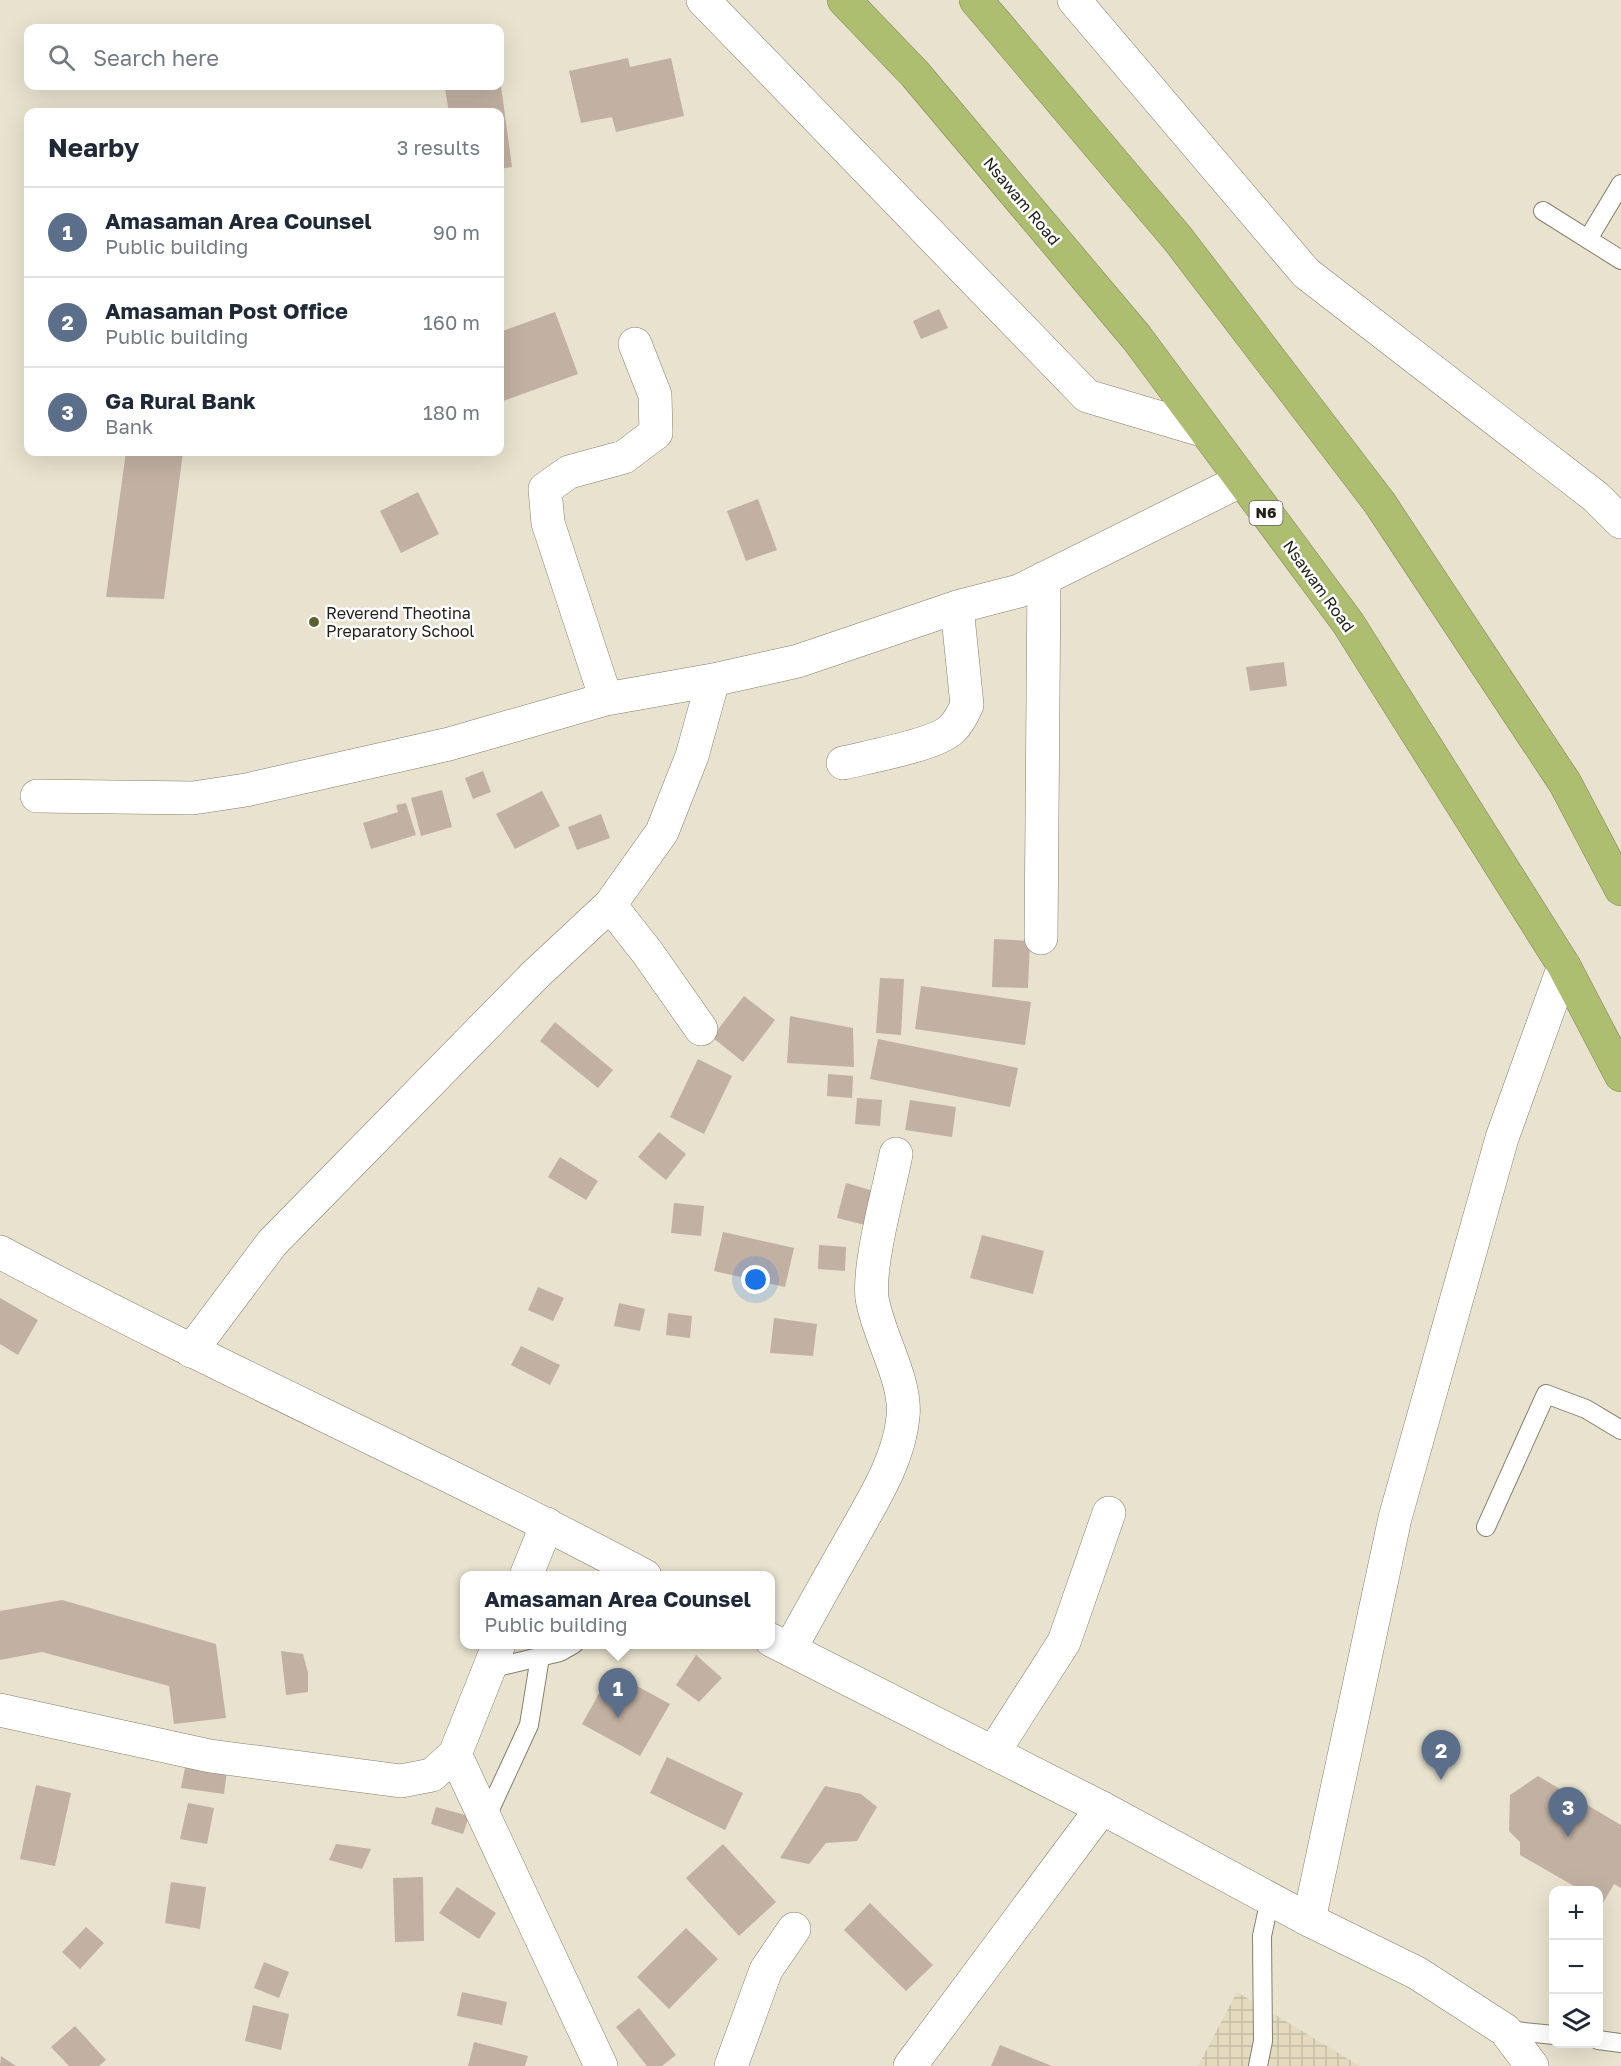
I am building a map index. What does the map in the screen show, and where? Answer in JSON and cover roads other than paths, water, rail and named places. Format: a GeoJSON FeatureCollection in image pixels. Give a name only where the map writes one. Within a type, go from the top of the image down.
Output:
{"type":"FeatureCollection","features":[{"type":"Feature","properties":{"kind":"highway","name":"Nsawam Road"},"geometry":{"type":"LineString","coordinates":[[844,0],[915,74],[1122,320],[1348,623],[1564,966],[1621,1074]]}},
{"type":"Feature","properties":{"kind":"highway"},"geometry":{"type":"LineString","coordinates":[[976,0],[1178,239],[1379,502],[1564,783],[1621,889]]}},
{"type":"Feature","properties":{"kind":"street"},"geometry":{"type":"LineString","coordinates":[[703,0],[1087,396],[1205,431]]}},
{"type":"Feature","properties":{"kind":"street"},"geometry":{"type":"LineString","coordinates":[[1074,0],[1306,273],[1596,497],[1621,522]]}},
{"type":"Feature","properties":{"kind":"street"},"geometry":{"type":"LineString","coordinates":[[606,699],[548,523],[545,489],[569,472],[624,457],[656,433],[656,395],[635,344]]}},
{"type":"Feature","properties":{"kind":"street"},"geometry":{"type":"LineString","coordinates":[[37,796],[194,798],[246,790],[449,744],[606,699],[713,680],[798,661],[957,607],[1018,591],[1242,480]]}},
{"type":"Feature","properties":{"kind":"street"},"geometry":{"type":"LineString","coordinates":[[1041,938],[1044,578]]}},
{"type":"Feature","properties":{"kind":"street"},"geometry":{"type":"LineString","coordinates":[[843,763],[937,739],[951,730],[962,716],[967,705],[957,607]]}},
{"type":"Feature","properties":{"kind":"street"},"geometry":{"type":"LineString","coordinates":[[191,1351],[273,1243],[535,975],[610,905],[662,832],[692,756],[713,680]]}},
{"type":"Feature","properties":{"kind":"street"},"geometry":{"type":"LineString","coordinates":[[610,905],[647,952],[701,1029]]}},
{"type":"Feature","properties":{"kind":"street"},"geometry":{"type":"LineString","coordinates":[[1309,1920],[1398,1507],[1502,1138],[1564,966]]}},
{"type":"Feature","properties":{"kind":"street"},"geometry":{"type":"LineString","coordinates":[[896,1154],[874,1263],[872,1297],[885,1346],[899,1383],[904,1414],[898,1446],[872,1501],[780,1644],[1102,1808],[1309,1920],[1417,1973],[1505,2030],[1532,2066]]}},
{"type":"Feature","properties":{"kind":"street"},"geometry":{"type":"LineString","coordinates":[[0,1252],[191,1351],[547,1524],[637,1571]]}},
{"type":"Feature","properties":{"kind":"street"},"geometry":{"type":"LineString","coordinates":[[993,1753],[1064,1642],[1109,1513]]}},
{"type":"Feature","properties":{"kind":"street"},"geometry":{"type":"LineString","coordinates":[[528,1571],[547,1524]]}},
{"type":"Feature","properties":{"kind":"street"},"geometry":{"type":"LineString","coordinates":[[0,1710],[210,1756],[401,1781],[432,1775],[455,1754],[494,1657]]}},
{"type":"Feature","properties":{"kind":"street"},"geometry":{"type":"LineString","coordinates":[[455,1754],[601,2066]]}},
{"type":"Feature","properties":{"kind":"street"},"geometry":{"type":"LineString","coordinates":[[910,2066],[1102,1808]]}},
{"type":"Feature","properties":{"kind":"street"},"geometry":{"type":"LineString","coordinates":[[731,2066],[766,1970],[794,1929]]}},
{"type":"Feature","properties":{"kind":"lane"},"geometry":{"type":"LineString","coordinates":[[1588,239],[1618,184],[1621,184]]}},
{"type":"Feature","properties":{"kind":"lane"},"geometry":{"type":"LineString","coordinates":[[1543,211],[1621,260]]}},
{"type":"Feature","properties":{"kind":"lane"},"geometry":{"type":"LineString","coordinates":[[1486,1527],[1546,1394],[1586,1409],[1621,1430]]}},
{"type":"Feature","properties":{"kind":"lane"},"geometry":{"type":"LineString","coordinates":[[494,1657],[540,1657],[561,1649]]}},
{"type":"Feature","properties":{"kind":"lane"},"geometry":{"type":"LineString","coordinates":[[486,1818],[529,1725],[540,1657]]}},
{"type":"Feature","properties":{"kind":"lane"},"geometry":{"type":"LineString","coordinates":[[1258,2066],[1263,2041],[1262,1936],[1270,1899]]}},
{"type":"Feature","properties":{"kind":"lane"},"geometry":{"type":"LineString","coordinates":[[1505,2030],[1549,2034]]}},
{"type":"Feature","properties":{"kind":"lane"},"geometry":{"type":"LineString","coordinates":[[1603,2040],[1620,2039]]}},
{"type":"Feature","properties":{"kind":"place","name":"Reverend Theotina Preparatory School"},"geometry":{"type":"Point","coordinates":[314,622]}},
{"type":"Feature","properties":{"kind":"place","name":"Amasaman Area Counsel"},"geometry":{"type":"Point","coordinates":[618,1718]}},
{"type":"Feature","properties":{"kind":"place","name":"Amasaman Post Office"},"geometry":{"type":"Point","coordinates":[1441,1780]}},
{"type":"Feature","properties":{"kind":"place","name":"Ga Rural Bank"},"geometry":{"type":"Point","coordinates":[1568,1837]}}]}
